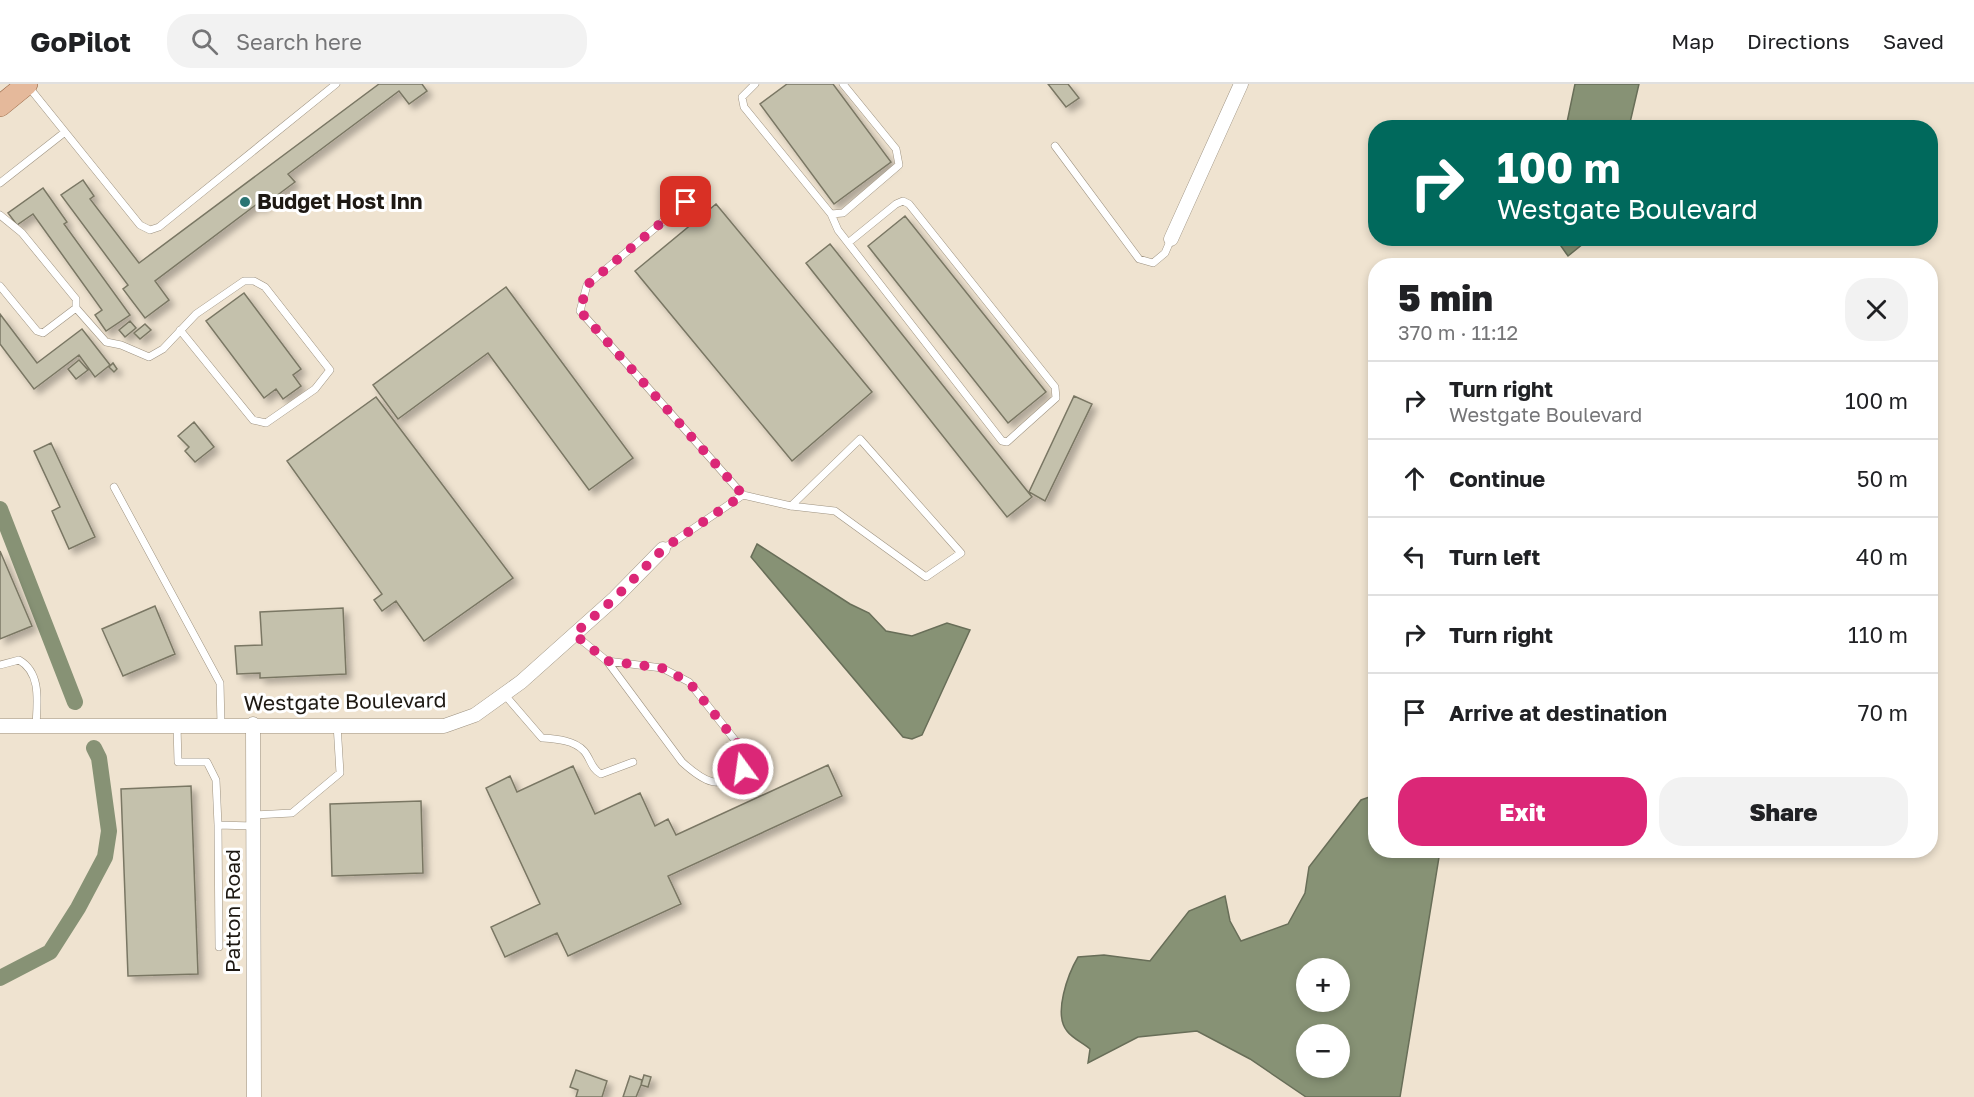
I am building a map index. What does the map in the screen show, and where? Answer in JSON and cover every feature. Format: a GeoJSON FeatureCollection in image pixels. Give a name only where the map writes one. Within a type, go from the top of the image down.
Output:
{"type":"FeatureCollection","features":[{"type":"Feature","properties":{"kind":"main road"},"geometry":{"type":"LineString","coordinates":[[0,106],[27,84]]}},
{"type":"Feature","properties":{"kind":"street"},"geometry":{"type":"LineString","coordinates":[[1171,239],[1241,84]]}},
{"type":"Feature","properties":{"kind":"street","name":"Westgate Boulevard"},"geometry":{"type":"LineString","coordinates":[[0,726],[337,724],[444,726],[475,715],[504,694],[615,598],[663,549]]}},
{"type":"Feature","properties":{"kind":"street","name":"Patton Road"},"geometry":{"type":"LineString","coordinates":[[253,724],[254,1097]]}},
{"type":"Feature","properties":{"kind":"lane"},"geometry":{"type":"LineString","coordinates":[[27,84],[140,225],[150,230],[159,227],[336,84]]}},
{"type":"Feature","properties":{"kind":"lane"},"geometry":{"type":"LineString","coordinates":[[831,214],[843,213],[899,165],[896,149],[843,84]]}},
{"type":"Feature","properties":{"kind":"lane"},"geometry":{"type":"LineString","coordinates":[[750,86],[742,97],[744,107],[831,214],[838,230],[848,243],[1002,441],[1007,442],[1056,398],[1055,387],[909,204],[903,201],[896,204],[848,243]]}},
{"type":"Feature","properties":{"kind":"lane"},"geometry":{"type":"LineString","coordinates":[[0,183],[65,132]]}},
{"type":"Feature","properties":{"kind":"lane"},"geometry":{"type":"LineString","coordinates":[[1055,146],[1139,259],[1153,263],[1165,253],[1171,239]]}},
{"type":"Feature","properties":{"kind":"lane"},"geometry":{"type":"LineString","coordinates":[[703,188],[587,285],[580,311],[743,495],[791,506],[835,511],[926,577],[961,553],[860,439],[791,506]]}},
{"type":"Feature","properties":{"kind":"lane"},"geometry":{"type":"LineString","coordinates":[[0,215],[22,233],[76,299],[76,308],[106,342],[121,345],[149,357],[164,349],[180,330],[196,314],[244,281],[254,281],[265,287],[330,370],[315,389],[266,423],[253,420],[180,330]]}},
{"type":"Feature","properties":{"kind":"lane"},"geometry":{"type":"LineString","coordinates":[[0,286],[37,331],[43,333],[76,308]]}},
{"type":"Feature","properties":{"kind":"lane"},"geometry":{"type":"LineString","coordinates":[[114,487],[220,683],[221,724]]}},
{"type":"Feature","properties":{"kind":"lane"},"geometry":{"type":"LineString","coordinates":[[663,549],[743,495]]}},
{"type":"Feature","properties":{"kind":"lane"},"geometry":{"type":"LineString","coordinates":[[574,634],[607,661],[682,762],[696,775],[711,783],[731,780],[743,769],[742,749],[689,682],[662,668],[607,661]]}},
{"type":"Feature","properties":{"kind":"lane"},"geometry":{"type":"LineString","coordinates":[[0,665],[19,660],[28,665],[33,673],[37,693],[36,726]]}},
{"type":"Feature","properties":{"kind":"lane"},"geometry":{"type":"LineString","coordinates":[[504,694],[542,738],[560,740],[583,750],[595,771],[601,774],[633,762]]}},
{"type":"Feature","properties":{"kind":"lane"},"geometry":{"type":"LineString","coordinates":[[218,825],[292,813],[340,773],[337,724]]}},
{"type":"Feature","properties":{"kind":"lane"},"geometry":{"type":"LineString","coordinates":[[177,725],[178,762],[207,762],[216,780],[219,947]]}},
{"type":"Feature","properties":{"kind":"shaded area"},"geometry":{"type":"Polygon","coordinates":[[[1575,84],[1639,84],[1631,120],[1567,120],[1575,84]]]}},
{"type":"Feature","properties":{"kind":"shaded area"},"geometry":{"type":"Polygon","coordinates":[[[1561,246],[1580,246],[1568,256],[1561,246]]]}},
{"type":"Feature","properties":{"kind":"shaded area"},"geometry":{"type":"Polygon","coordinates":[[[757,544],[850,604],[869,613],[886,631],[912,636],[947,623],[970,630],[922,735],[912,739],[903,737],[751,557],[757,544]]]}},
{"type":"Feature","properties":{"kind":"shaded area"},"geometry":{"type":"Polygon","coordinates":[[[1368,798],[1368,858],[1439,858],[1400,1097],[1306,1097],[1250,1059],[1197,1031],[1138,1037],[1088,1063],[1090,1049],[1067,1031],[1061,1015],[1066,983],[1078,957],[1104,955],[1150,961],[1189,911],[1225,896],[1230,921],[1241,941],[1288,924],[1305,893],[1309,867],[1361,800],[1368,798]]]}},
{"type":"Feature","properties":{"kind":"building","name":"Budget Host Inn"},"geometry":{"type":"Polygon","coordinates":[[[379,84],[422,84],[427,91],[409,104],[399,91],[288,174],[295,182],[260,208],[257,204],[155,281],[169,300],[145,318],[123,289],[128,285],[61,195],[83,180],[94,196],[90,199],[139,263],[379,84]]]}},
{"type":"Feature","properties":{"kind":"building"},"geometry":{"type":"Polygon","coordinates":[[[787,84],[833,84],[891,162],[834,204],[760,104],[787,84]]]}},
{"type":"Feature","properties":{"kind":"building"},"geometry":{"type":"Polygon","coordinates":[[[1048,84],[1068,84],[1079,98],[1066,107],[1048,84]]]}},
{"type":"Feature","properties":{"kind":"building"},"geometry":{"type":"Polygon","coordinates":[[[43,188],[67,222],[64,224],[130,315],[106,331],[95,315],[102,310],[33,214],[17,225],[8,213],[43,188]]]}},
{"type":"Feature","properties":{"kind":"building"},"geometry":{"type":"Polygon","coordinates":[[[716,204],[872,392],[792,461],[635,271],[716,204]]]}},
{"type":"Feature","properties":{"kind":"building"},"geometry":{"type":"Polygon","coordinates":[[[905,216],[1046,392],[1008,423],[868,246],[905,216]]]}},
{"type":"Feature","properties":{"kind":"building"},"geometry":{"type":"Polygon","coordinates":[[[830,244],[1032,497],[1007,517],[806,263],[830,244]]]}},
{"type":"Feature","properties":{"kind":"building"},"geometry":{"type":"Polygon","coordinates":[[[506,287],[633,458],[589,490],[488,353],[398,419],[373,385],[506,287]]]}},
{"type":"Feature","properties":{"kind":"building"},"geometry":{"type":"Polygon","coordinates":[[[244,293],[301,369],[293,375],[301,386],[283,399],[276,389],[264,398],[206,321],[244,293]]]}},
{"type":"Feature","properties":{"kind":"building"},"geometry":{"type":"Polygon","coordinates":[[[0,314],[37,363],[82,329],[110,365],[95,377],[79,355],[34,389],[0,344],[0,314]]]}},
{"type":"Feature","properties":{"kind":"building"},"geometry":{"type":"Polygon","coordinates":[[[130,321],[136,328],[125,337],[119,330],[130,321]]]}},
{"type":"Feature","properties":{"kind":"building"},"geometry":{"type":"Polygon","coordinates":[[[145,324],[151,330],[140,339],[134,333],[145,324]]]}},
{"type":"Feature","properties":{"kind":"building"},"geometry":{"type":"Polygon","coordinates":[[[79,360],[88,370],[76,379],[68,369],[79,360]]]}},
{"type":"Feature","properties":{"kind":"building"},"geometry":{"type":"Polygon","coordinates":[[[113,363],[117,369],[114,372],[109,367],[113,363]]]}},
{"type":"Feature","properties":{"kind":"building"},"geometry":{"type":"Polygon","coordinates":[[[1074,396],[1092,404],[1045,501],[1029,492],[1074,396]]]}},
{"type":"Feature","properties":{"kind":"building"},"geometry":{"type":"Polygon","coordinates":[[[376,397],[513,578],[424,641],[396,601],[382,611],[374,600],[382,594],[287,461],[376,397]]]}},
{"type":"Feature","properties":{"kind":"building"},"geometry":{"type":"Polygon","coordinates":[[[194,422],[214,447],[195,462],[185,451],[189,447],[178,436],[194,422]]]}},
{"type":"Feature","properties":{"kind":"building"},"geometry":{"type":"Polygon","coordinates":[[[51,443],[95,537],[69,549],[52,511],[60,507],[34,451],[51,443]]]}},
{"type":"Feature","properties":{"kind":"building"},"geometry":{"type":"Polygon","coordinates":[[[0,551],[32,626],[0,639],[0,551]]]}},
{"type":"Feature","properties":{"kind":"building"},"geometry":{"type":"Polygon","coordinates":[[[155,606],[175,654],[123,676],[102,629],[155,606]]]}},
{"type":"Feature","properties":{"kind":"building"},"geometry":{"type":"Polygon","coordinates":[[[343,608],[346,674],[260,678],[260,673],[237,674],[235,646],[262,645],[260,612],[343,608]]]}},
{"type":"Feature","properties":{"kind":"building"},"geometry":{"type":"Polygon","coordinates":[[[828,765],[842,796],[668,876],[681,904],[568,956],[557,933],[505,957],[491,927],[540,904],[486,788],[510,776],[517,792],[573,766],[595,814],[640,793],[655,826],[668,819],[676,835],[828,765]]]}},
{"type":"Feature","properties":{"kind":"building"},"geometry":{"type":"Polygon","coordinates":[[[191,786],[198,974],[128,976],[121,789],[191,786]]]}},
{"type":"Feature","properties":{"kind":"building"},"geometry":{"type":"Polygon","coordinates":[[[421,801],[423,873],[332,876],[330,804],[421,801]]]}},
{"type":"Feature","properties":{"kind":"building"},"geometry":{"type":"Polygon","coordinates":[[[576,1070],[607,1081],[602,1097],[576,1097],[578,1090],[570,1087],[576,1070]]]}},
{"type":"Feature","properties":{"kind":"building"},"geometry":{"type":"Polygon","coordinates":[[[644,1075],[651,1077],[648,1087],[641,1085],[644,1075]]]}},
{"type":"Feature","properties":{"kind":"building"},"geometry":{"type":"Polygon","coordinates":[[[630,1076],[642,1080],[641,1085],[636,1097],[623,1097],[630,1076]]]}},
{"type":"Feature","properties":{"kind":"waterway"},"geometry":{"type":"LineString","coordinates":[[0,509],[75,702]]}},
{"type":"Feature","properties":{"kind":"waterway"},"geometry":{"type":"LineString","coordinates":[[0,978],[50,952],[78,908],[105,857],[109,831],[99,758],[94,748]]}},
{"type":"Feature","properties":{"kind":"place","name":"Budget Host Inn"},"geometry":{"type":"Point","coordinates":[245,202]}},
{"type":"Feature","properties":{"kind":"route"},"geometry":{"type":"LineString","coordinates":[[686,202],[587,285],[580,311],[743,495],[663,549],[615,598],[574,634],[607,661],[662,668],[689,682],[742,749],[743,769]]}}]}
